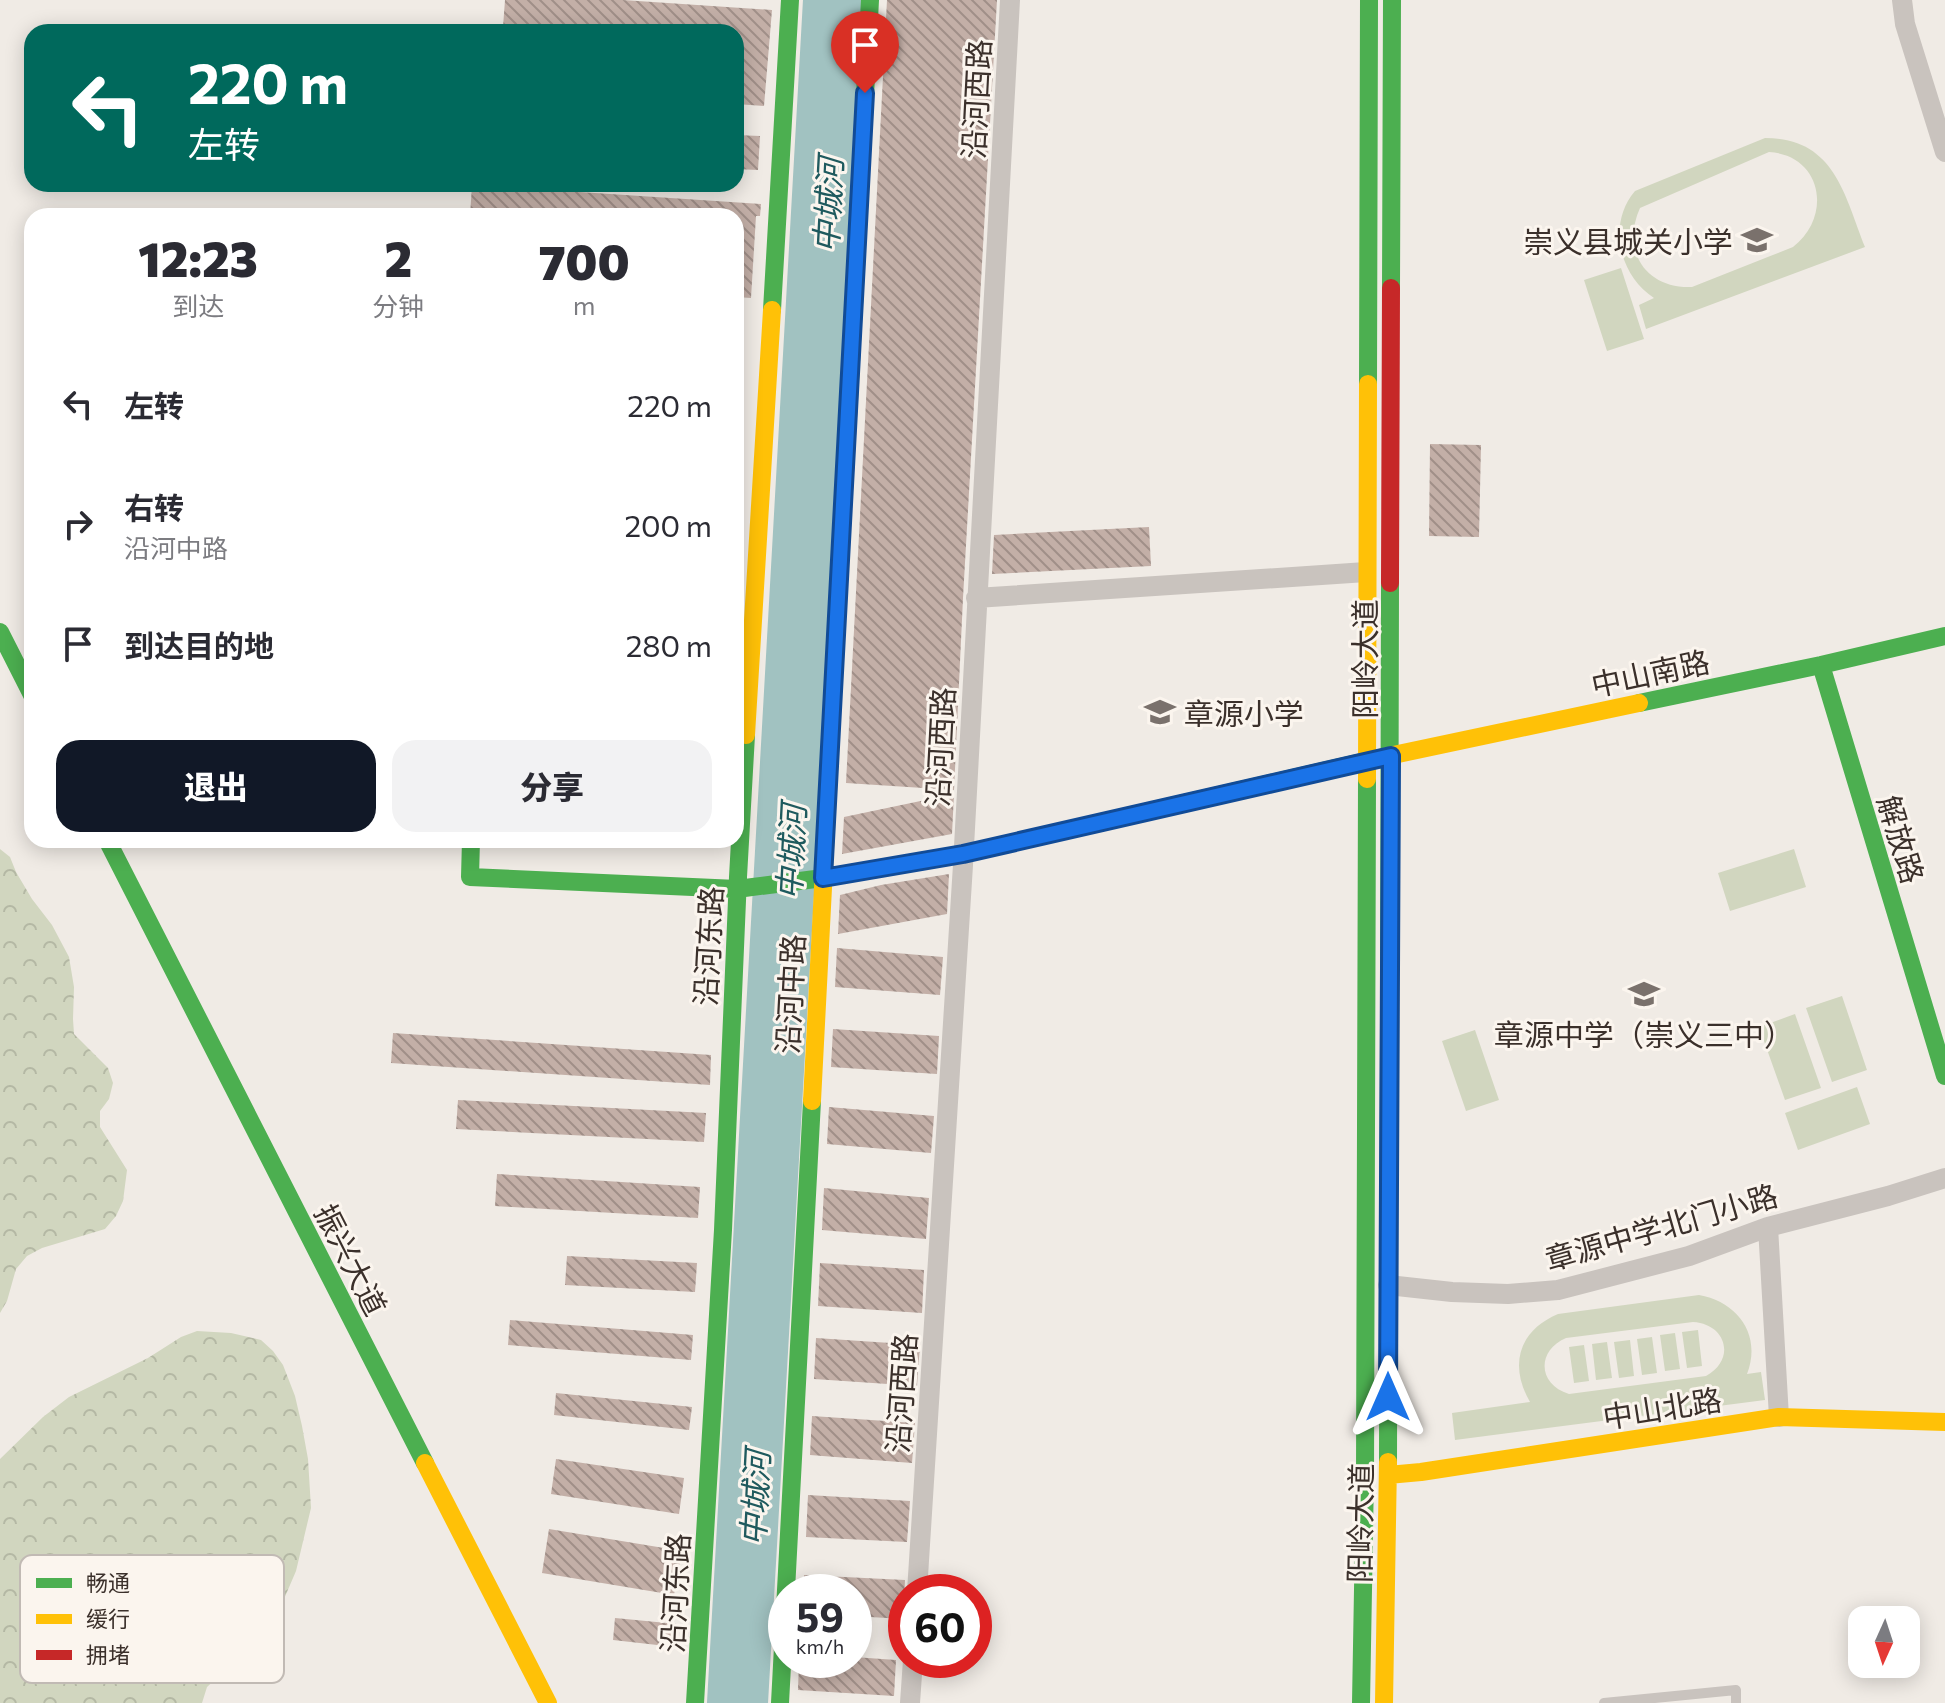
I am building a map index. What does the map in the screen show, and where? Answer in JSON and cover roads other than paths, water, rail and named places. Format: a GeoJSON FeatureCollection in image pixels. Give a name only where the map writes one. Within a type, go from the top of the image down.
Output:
{"type":"FeatureCollection","features":[{"type":"Feature","properties":{"kind":"street","name":"沿河东路"},"geometry":{"type":"LineString","coordinates":[[744,656],[790,0]]}},
{"type":"Feature","properties":{"kind":"street","name":"沿河中路"},"geometry":{"type":"LineString","coordinates":[[780,1703],[814,879],[870,0]]}},
{"type":"Feature","properties":{"kind":"street","name":"沿河西路"},"geometry":{"type":"LineString","coordinates":[[918,1574],[963,854],[1010,0]]}},
{"type":"Feature","properties":{"kind":"street","name":"阳岭大道"},"geometry":{"type":"LineString","coordinates":[[1361,1703],[1365,1476],[1369,0]]}},
{"type":"Feature","properties":{"kind":"street","name":"阳岭大道"},"geometry":{"type":"LineString","coordinates":[[1384,1703],[1388,1475],[1392,0]]}},
{"type":"Feature","properties":{"kind":"street"},"geometry":{"type":"LineString","coordinates":[[1902,0],[1905,24],[1945,152]]}},
{"type":"Feature","properties":{"kind":"street"},"geometry":{"type":"LineString","coordinates":[[976,598],[1366,572]]}},
{"type":"Feature","properties":{"kind":"street"},"geometry":{"type":"LineString","coordinates":[[0,632],[24,690]]}},
{"type":"Feature","properties":{"kind":"street","name":"中山南路"},"geometry":{"type":"LineString","coordinates":[[471,848],[470,877],[737,889],[814,879],[963,854],[1366,761],[1945,636]]}},
{"type":"Feature","properties":{"kind":"street"},"geometry":{"type":"LineString","coordinates":[[0,658],[24,694]]}},
{"type":"Feature","properties":{"kind":"street","name":"解放路"},"geometry":{"type":"LineString","coordinates":[[1821,665],[1945,1076]]}},
{"type":"Feature","properties":{"kind":"street","name":"振兴大道"},"geometry":{"type":"LineString","coordinates":[[97,848],[533,1703]]}},
{"type":"Feature","properties":{"kind":"street","name":"振兴大道"},"geometry":{"type":"LineString","coordinates":[[111,848],[548,1703]]}},
{"type":"Feature","properties":{"kind":"street","name":"沿河东路"},"geometry":{"type":"LineString","coordinates":[[695,1703],[723,1230],[738,848]]}},
{"type":"Feature","properties":{"kind":"street","name":"章源中学北门小路"},"geometry":{"type":"LineString","coordinates":[[1388,1285],[1508,1294],[1558,1290],[1689,1256],[1768,1227],[1945,1178]]}},
{"type":"Feature","properties":{"kind":"street"},"geometry":{"type":"LineString","coordinates":[[1768,1227],[1779,1417]]}},
{"type":"Feature","properties":{"kind":"street","name":"中山北路"},"geometry":{"type":"LineString","coordinates":[[1388,1475],[1779,1417],[1945,1422]]}},
{"type":"Feature","properties":{"kind":"street"},"geometry":{"type":"LineString","coordinates":[[910,1703],[912,1678]]}},
{"type":"Feature","properties":{"kind":"lane"},"geometry":{"type":"LineString","coordinates":[[1604,1703],[1736,1690],[1736,1703]]}},
{"type":"Feature","properties":{"kind":"waterway","name":"中城河"},"geometry":{"type":"LineString","coordinates":[[724,1703],[820,0]]}},
{"type":"Feature","properties":{"kind":"waterway","name":"中城河"},"geometry":{"type":"LineString","coordinates":[[751,1703],[848,0]]}},
{"type":"Feature","properties":{"kind":"place","name":"崇义县城关小学"},"geometry":{"type":"Point","coordinates":[1757,240]}},
{"type":"Feature","properties":{"kind":"place","name":"章源小学"},"geometry":{"type":"Point","coordinates":[1160,712]}},
{"type":"Feature","properties":{"kind":"place","name":"章源中学（崇义三中）"},"geometry":{"type":"Point","coordinates":[1644,994]}}]}
